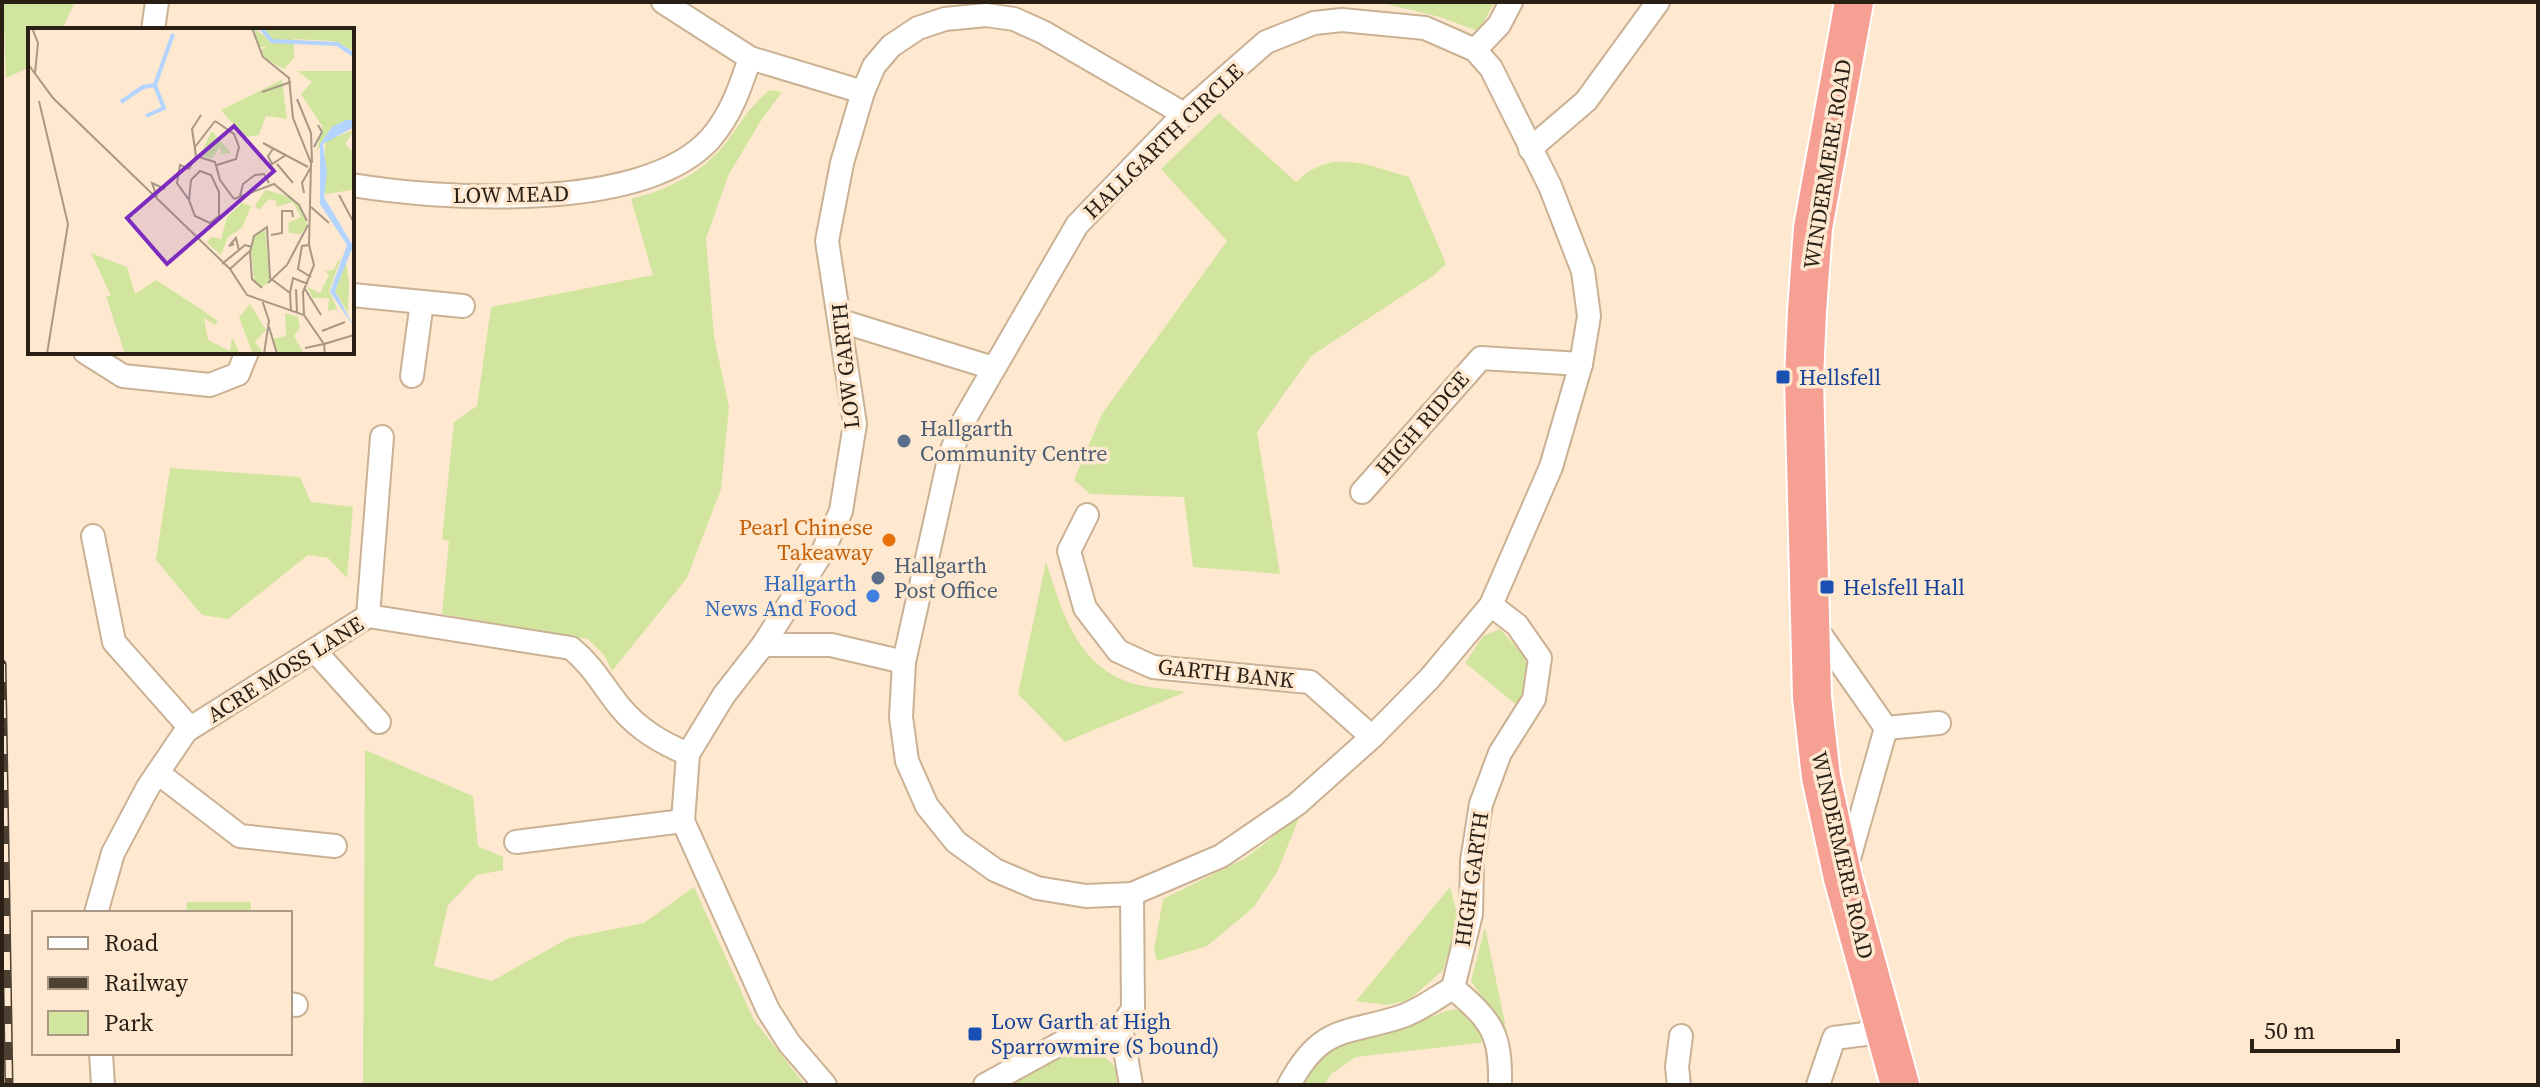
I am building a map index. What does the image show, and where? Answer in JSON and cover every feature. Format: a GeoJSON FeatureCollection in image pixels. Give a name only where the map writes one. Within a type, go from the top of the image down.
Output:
{"type":"FeatureCollection","features":[{"type":"Feature","properties":{"kind":"highway","name":"WINDERMERE ROAD"},"geometry":{"type":"LineString","coordinates":[[1854,2],[1827,134],[1810,269],[1804,379],[1812,697],[1821,777],[1843,878],[1900,1085]]}},
{"type":"Feature","properties":{"kind":"street"},"geometry":{"type":"LineString","coordinates":[[153,28],[157,2]]}},
{"type":"Feature","properties":{"kind":"street"},"geometry":{"type":"LineString","coordinates":[[663,2],[750,58],[863,92]]}},
{"type":"Feature","properties":{"kind":"street"},"geometry":{"type":"LineString","coordinates":[[1475,50],[1499,25],[1511,2]]}},
{"type":"Feature","properties":{"kind":"street"},"geometry":{"type":"LineString","coordinates":[[1530,149],[1586,101],[1658,2]]}},
{"type":"Feature","properties":{"kind":"street","name":"HALLGARTH CIRCLE"},"geometry":{"type":"LineString","coordinates":[[1344,11],[1425,28],[1475,50],[1491,68],[1509,100],[1550,186],[1583,271],[1589,316],[1581,364],[1551,467],[1491,605],[1430,678],[1372,737],[1297,804],[1221,856],[1132,894],[1086,896],[1037,888],[995,870],[956,842],[927,806],[907,761],[901,717],[904,662],[950,455],[963,422],[1077,225],[1184,114],[1266,42],[1344,11]]}},
{"type":"Feature","properties":{"kind":"street","name":"LOW GARTH"},"geometry":{"type":"LineString","coordinates":[[825,1085],[789,1043],[768,1010],[683,821],[688,754],[724,695],[763,645],[823,551],[841,511],[855,424],[827,241],[842,163],[863,92],[874,66],[891,46],[918,28],[945,19],[986,15],[1014,19],[1043,32],[1184,114]]}},
{"type":"Feature","properties":{"kind":"street","name":"LOW MEAD"},"geometry":{"type":"LineString","coordinates":[[354,185],[492,198],[572,195],[668,169],[708,141],[734,106],[750,58]]}},
{"type":"Feature","properties":{"kind":"street"},"geometry":{"type":"LineString","coordinates":[[354,295],[463,306]]}},
{"type":"Feature","properties":{"kind":"street"},"geometry":{"type":"LineString","coordinates":[[412,376],[422,302]]}},
{"type":"Feature","properties":{"kind":"street"},"geometry":{"type":"LineString","coordinates":[[841,321],[993,368]]}},
{"type":"Feature","properties":{"kind":"street"},"geometry":{"type":"LineString","coordinates":[[88,354],[123,376],[210,385],[238,374],[246,354]]}},
{"type":"Feature","properties":{"kind":"street","name":"HIGH RIDGE"},"geometry":{"type":"LineString","coordinates":[[1362,492],[1481,358],[1581,364]]}},
{"type":"Feature","properties":{"kind":"street"},"geometry":{"type":"LineString","coordinates":[[368,616],[382,437]]}},
{"type":"Feature","properties":{"kind":"street","name":"GARTH BANK"},"geometry":{"type":"LineString","coordinates":[[1087,515],[1069,551],[1085,608],[1118,651],[1153,667],[1310,682],[1372,737]]}},
{"type":"Feature","properties":{"kind":"street"},"geometry":{"type":"LineString","coordinates":[[93,536],[114,642],[190,728]]}},
{"type":"Feature","properties":{"kind":"street","name":"HIGH GARTH"},"geometry":{"type":"LineString","coordinates":[[1453,988],[1471,914],[1472,861],[1481,804],[1500,753],[1534,699],[1540,658],[1517,625],[1491,605]]}},
{"type":"Feature","properties":{"kind":"street","name":"ACRE MOSS LANE"},"geometry":{"type":"LineString","coordinates":[[97,911],[113,853],[158,773],[190,728],[368,616],[571,648],[592,665],[621,708],[656,740],[688,754]]}},
{"type":"Feature","properties":{"kind":"street"},"geometry":{"type":"LineString","coordinates":[[1810,620],[1823,634],[1886,728],[1843,878]]}},
{"type":"Feature","properties":{"kind":"street"},"geometry":{"type":"LineString","coordinates":[[763,645],[831,645],[904,662]]}},
{"type":"Feature","properties":{"kind":"street"},"geometry":{"type":"LineString","coordinates":[[314,650],[379,722]]}},
{"type":"Feature","properties":{"kind":"street"},"geometry":{"type":"LineString","coordinates":[[1886,728],[1939,723]]}},
{"type":"Feature","properties":{"kind":"street"},"geometry":{"type":"LineString","coordinates":[[158,773],[240,836],[335,846]]}},
{"type":"Feature","properties":{"kind":"street"},"geometry":{"type":"LineString","coordinates":[[516,842],[683,821]]}},
{"type":"Feature","properties":{"kind":"street"},"geometry":{"type":"LineString","coordinates":[[985,1085],[1065,1041],[1109,1035],[1121,1027],[1133,1009],[1132,894]]}},
{"type":"Feature","properties":{"kind":"street"},"geometry":{"type":"LineString","coordinates":[[1289,1085],[1302,1060],[1339,1031],[1405,1016],[1453,988],[1484,1015],[1499,1040],[1500,1085]]}},
{"type":"Feature","properties":{"kind":"street"},"geometry":{"type":"LineString","coordinates":[[1818,1085],[1834,1038],[1865,1034],[1871,1027],[1882,1025]]}},
{"type":"Feature","properties":{"kind":"street"},"geometry":{"type":"LineString","coordinates":[[1121,1027],[1131,1085]]}},
{"type":"Feature","properties":{"kind":"street"},"geometry":{"type":"LineString","coordinates":[[1679,1085],[1677,1067],[1681,1036]]}},
{"type":"Feature","properties":{"kind":"street"},"geometry":{"type":"LineString","coordinates":[[101,1055],[103,1085]]}},
{"type":"Feature","properties":{"kind":"green space"},"geometry":{"type":"Polygon","coordinates":[[[3,2],[75,2],[63,28],[28,28],[28,68],[6,78],[3,2]]]}},
{"type":"Feature","properties":{"kind":"green space"},"geometry":{"type":"Polygon","coordinates":[[[1378,2],[1495,2],[1478,31],[1440,17],[1378,2]]]}},
{"type":"Feature","properties":{"kind":"green space"},"geometry":{"type":"Polygon","coordinates":[[[770,90],[782,92],[728,176],[706,239],[714,336],[729,407],[721,489],[687,578],[612,671],[604,655],[588,639],[442,614],[449,541],[442,539],[454,422],[477,406],[491,307],[653,275],[631,199],[676,183],[701,167],[770,90]]]}},
{"type":"Feature","properties":{"kind":"green space"},"geometry":{"type":"Polygon","coordinates":[[[1219,113],[1296,182],[1310,171],[1336,162],[1364,164],[1409,177],[1446,264],[1433,276],[1311,356],[1257,432],[1280,574],[1193,567],[1184,497],[1090,494],[1074,480],[1102,414],[1227,241],[1161,169],[1219,113]]]}},
{"type":"Feature","properties":{"kind":"green space"},"geometry":{"type":"Polygon","coordinates":[[[170,468],[300,477],[311,502],[353,507],[347,578],[328,558],[308,555],[228,619],[202,615],[156,560],[170,468]]]}},
{"type":"Feature","properties":{"kind":"green space"},"geometry":{"type":"Polygon","coordinates":[[[1046,562],[1064,615],[1082,647],[1094,660],[1125,681],[1185,692],[1065,742],[1018,694],[1046,562]]]}},
{"type":"Feature","properties":{"kind":"green space"},"geometry":{"type":"Polygon","coordinates":[[[1500,629],[1526,658],[1526,682],[1518,706],[1465,663],[1483,636],[1500,629]]]}},
{"type":"Feature","properties":{"kind":"green space"},"geometry":{"type":"Polygon","coordinates":[[[365,750],[473,796],[478,846],[503,857],[503,870],[477,875],[448,905],[434,966],[492,981],[569,938],[644,923],[694,887],[754,1020],[805,1085],[363,1085],[365,750]]]}},
{"type":"Feature","properties":{"kind":"green space"},"geometry":{"type":"Polygon","coordinates":[[[1300,816],[1277,872],[1254,907],[1207,946],[1157,961],[1154,950],[1163,899],[1244,859],[1300,816]]]}},
{"type":"Feature","properties":{"kind":"green space"},"geometry":{"type":"Polygon","coordinates":[[[1450,887],[1459,921],[1443,970],[1408,1001],[1386,1005],[1356,1001],[1450,887]]]}},
{"type":"Feature","properties":{"kind":"green space"},"geometry":{"type":"Polygon","coordinates":[[[187,902],[251,902],[251,911],[186,911],[187,902]]]}},
{"type":"Feature","properties":{"kind":"green space"},"geometry":{"type":"Polygon","coordinates":[[[1485,927],[1507,1033],[1471,981],[1485,927]]]}},
{"type":"Feature","properties":{"kind":"green space"},"geometry":{"type":"Polygon","coordinates":[[[1454,1009],[1469,1013],[1487,1042],[1356,1057],[1331,1074],[1324,1085],[1300,1085],[1321,1055],[1332,1047],[1355,1038],[1402,1028],[1454,1009]]]}},
{"type":"Feature","properties":{"kind":"green space"},"geometry":{"type":"Polygon","coordinates":[[[1093,1045],[1116,1068],[1117,1085],[1009,1085],[1065,1052],[1093,1045]]]}},
{"type":"Feature","properties":{"kind":"railway"},"geometry":{"type":"LineString","coordinates":[[2,664],[9,1085]]}},
{"type":"Feature","properties":{"kind":"place","name":"Hellsfell"},"geometry":{"type":"Point","coordinates":[1783,377]}},
{"type":"Feature","properties":{"kind":"place","name":"Hallgarth Community Centre"},"geometry":{"type":"Point","coordinates":[904,441]}},
{"type":"Feature","properties":{"kind":"place","name":"Pearl Chinese Takeaway"},"geometry":{"type":"Point","coordinates":[889,540]}},
{"type":"Feature","properties":{"kind":"place","name":"Hallgarth Post Office"},"geometry":{"type":"Point","coordinates":[878,578]}},
{"type":"Feature","properties":{"kind":"place","name":"Helsfell Hall"},"geometry":{"type":"Point","coordinates":[1827,587]}},
{"type":"Feature","properties":{"kind":"place","name":"Hallgarth News And Food"},"geometry":{"type":"Point","coordinates":[873,596]}},
{"type":"Feature","properties":{"kind":"place","name":"Low Garth at High Sparrowmire (S bound)"},"geometry":{"type":"Point","coordinates":[975,1034]}}]}
